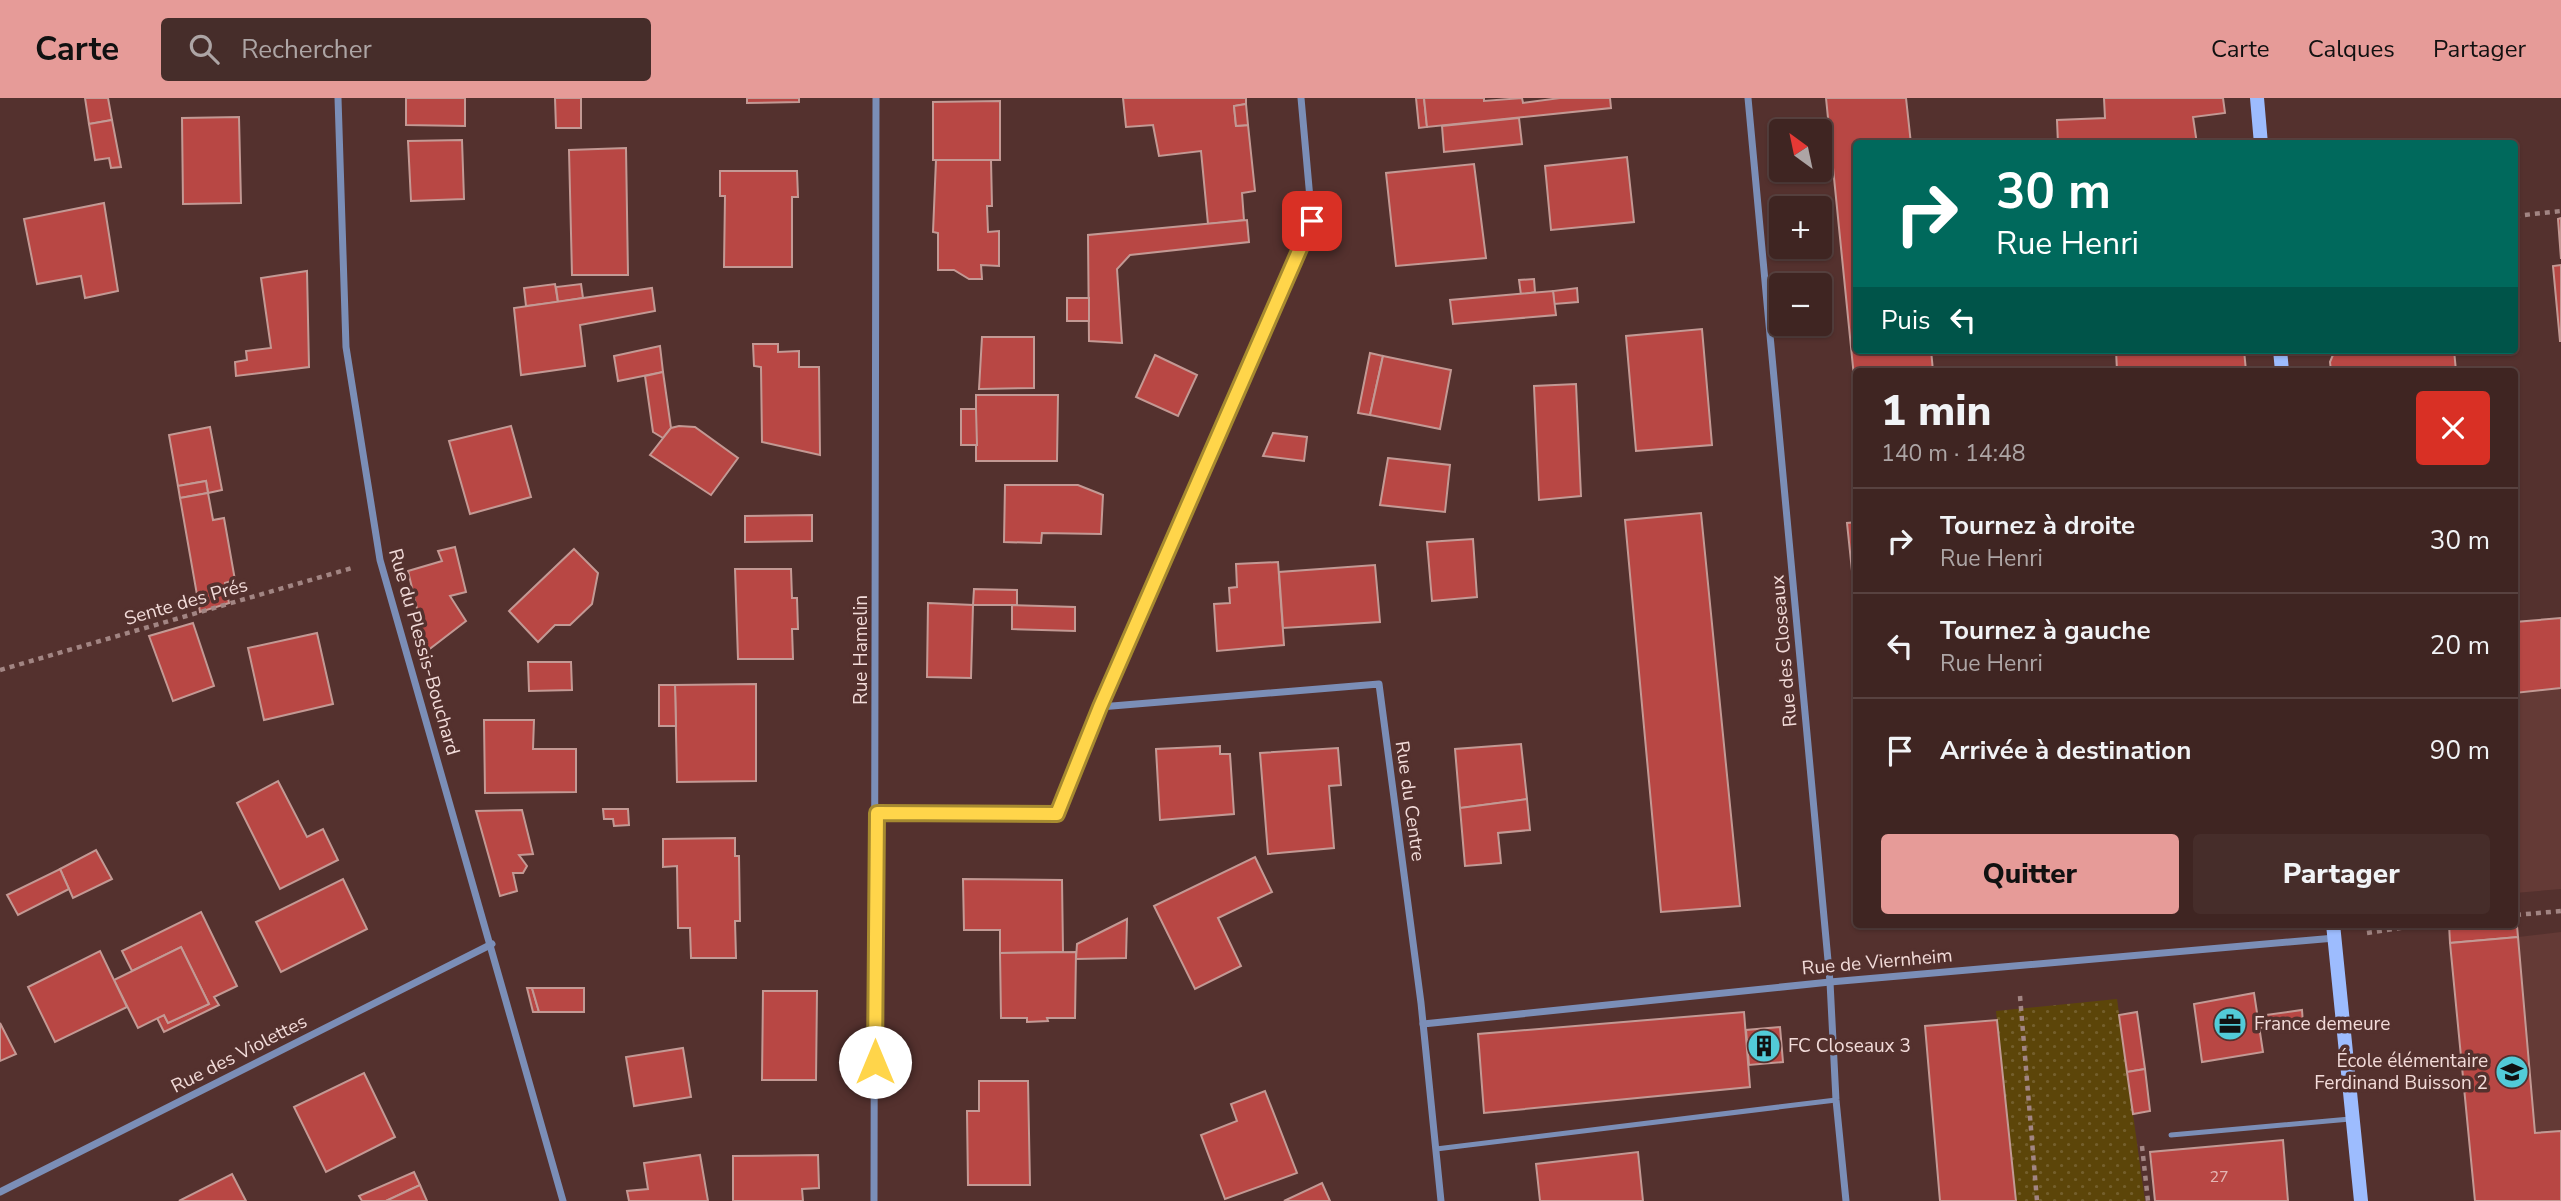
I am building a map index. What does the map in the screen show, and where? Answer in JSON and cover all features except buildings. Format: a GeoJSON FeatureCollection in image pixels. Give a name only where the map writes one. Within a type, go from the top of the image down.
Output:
{"type":"FeatureCollection","features":[{"type":"Feature","properties":{"kind":"street","name":"Rue du Plessis-Bouchard"},"geometry":{"type":"LineString","coordinates":[[338,98],[346,347],[380,560],[492,944],[563,1201]]}},
{"type":"Feature","properties":{"kind":"street","name":"Rue Hamelin"},"geometry":{"type":"LineString","coordinates":[[874,1201],[877,813],[876,98]]}},
{"type":"Feature","properties":{"kind":"street"},"geometry":{"type":"LineString","coordinates":[[877,813],[1057,814],[1100,707],[1312,221],[1301,98]]}},
{"type":"Feature","properties":{"kind":"street","name":"Rue des Closeaux"},"geometry":{"type":"LineString","coordinates":[[1748,98],[1830,982],[1836,1100],[1846,1201]]}},
{"type":"Feature","properties":{"kind":"street"},"geometry":{"type":"LineString","coordinates":[[2257,98],[2262,140]]}},
{"type":"Feature","properties":{"kind":"street","name":"Rue du Centre"},"geometry":{"type":"LineString","coordinates":[[1100,707],[1379,684],[1423,1024],[1441,1201]]}},
{"type":"Feature","properties":{"kind":"street"},"geometry":{"type":"LineString","coordinates":[[2334,931],[2361,1201]]}},
{"type":"Feature","properties":{"kind":"street","name":"Rue de Viernheim"},"geometry":{"type":"LineString","coordinates":[[1423,1024],[1830,982],[2018,966],[2334,931]]}},
{"type":"Feature","properties":{"kind":"street","name":"Rue des Violettes"},"geometry":{"type":"LineString","coordinates":[[0,1192],[492,944]]}},
{"type":"Feature","properties":{"kind":"lane"},"geometry":{"type":"LineString","coordinates":[[1436,1149],[1836,1100]]}},
{"type":"Feature","properties":{"kind":"lane"},"geometry":{"type":"LineString","coordinates":[[2171,1135],[2353,1119]]}},
{"type":"Feature","properties":{"kind":"path"},"geometry":{"type":"LineString","coordinates":[[2518,216],[2561,211]]}},
{"type":"Feature","properties":{"kind":"path","name":"Sente des Prés"},"geometry":{"type":"LineString","coordinates":[[0,670],[380,560]]}},
{"type":"Feature","properties":{"kind":"path"},"geometry":{"type":"LineString","coordinates":[[2518,915],[2561,911]]}},
{"type":"Feature","properties":{"kind":"path"},"geometry":{"type":"LineString","coordinates":[[2334,931],[2374,928]]}},
{"type":"Feature","properties":{"kind":"path"},"geometry":{"type":"LineString","coordinates":[[2018,966],[2037,1201]]}},
{"type":"Feature","properties":{"kind":"path"},"geometry":{"type":"LineString","coordinates":[[2148,1201],[2142,1140],[2171,1135]]}},
{"type":"Feature","properties":{"kind":"shaded area"},"geometry":{"type":"Polygon","coordinates":[[[2561,618],[2561,889],[2518,893],[2518,622],[2561,618]]]}},
{"type":"Feature","properties":{"kind":"shaded area","name":"École élémentaire Ferdinand Buisson 2"},"geometry":{"type":"Polygon","coordinates":[[[2561,932],[2561,1201],[2475,1201],[2518,937],[2561,932]]]}},
{"type":"Feature","properties":{"kind":"shaded area"},"geometry":{"type":"Polygon","coordinates":[[[2117,999],[2145,1201],[2016,1201],[1996,1011],[2117,999]]]}},
{"type":"Feature","properties":{"kind":"place","name":"France demeure"},"geometry":{"type":"Point","coordinates":[2230,1024]}},
{"type":"Feature","properties":{"kind":"place","name":"FC Closeaux 3"},"geometry":{"type":"Point","coordinates":[1764,1046]}},
{"type":"Feature","properties":{"kind":"place","name":"École élémentaire Ferdinand Buisson 2"},"geometry":{"type":"Point","coordinates":[2512,1072]}},
{"type":"Feature","properties":{"kind":"route"},"geometry":{"type":"LineString","coordinates":[[875,1062],[877,813],[1057,814],[1100,707],[1312,221]]}}]}
